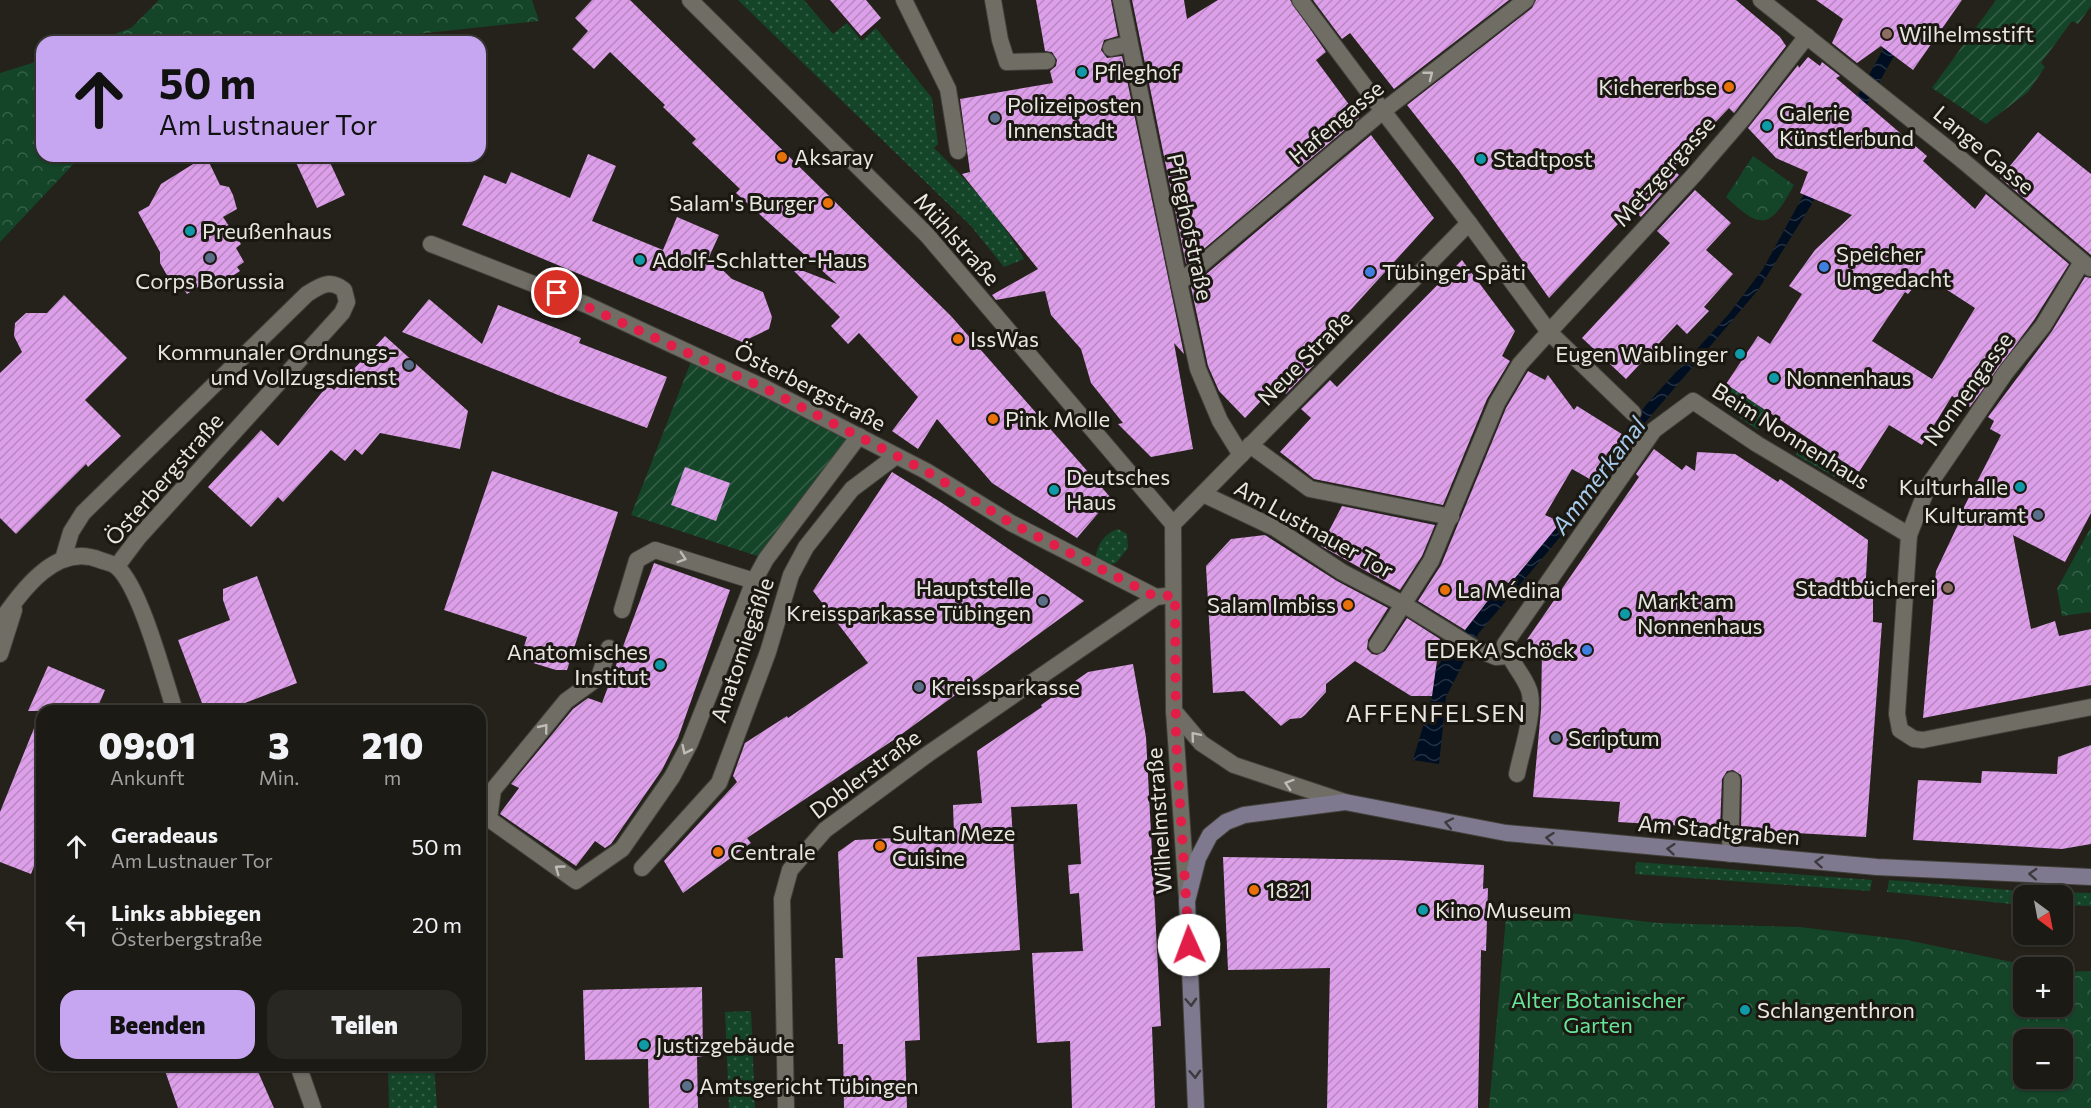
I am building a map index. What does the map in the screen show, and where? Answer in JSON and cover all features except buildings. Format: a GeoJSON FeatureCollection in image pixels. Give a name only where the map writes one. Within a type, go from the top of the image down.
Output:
{"type":"FeatureCollection","features":[{"type":"Feature","properties":{"kind":"main road","name":"Am Stadtgraben"},"geometry":{"type":"LineString","coordinates":[[1187,901],[1204,845],[1210,835],[1226,822],[1244,814],[1345,802],[1506,833],[1877,867],[2091,877]]}},
{"type":"Feature","properties":{"kind":"main road","name":"Wilhelmstraße"},"geometry":{"type":"LineString","coordinates":[[1187,901],[1196,1108]]}},
{"type":"Feature","properties":{"kind":"street","name":"Mühlstraße"},"geometry":{"type":"LineString","coordinates":[[690,0],[927,235],[1173,524]]}},
{"type":"Feature","properties":{"kind":"street"},"geometry":{"type":"LineString","coordinates":[[904,0],[948,89],[958,151]]}},
{"type":"Feature","properties":{"kind":"street"},"geometry":{"type":"LineString","coordinates":[[993,0],[1007,62],[1047,61]]}},
{"type":"Feature","properties":{"kind":"street","name":"Pfleghofstraße"},"geometry":{"type":"LineString","coordinates":[[1121,0],[1198,369],[1220,421],[1246,450]]}},
{"type":"Feature","properties":{"kind":"street"},"geometry":{"type":"LineString","coordinates":[[1300,0],[1549,332],[1633,413]]}},
{"type":"Feature","properties":{"kind":"street","name":"Hafengasse"},"geometry":{"type":"LineString","coordinates":[[1179,283],[1383,111],[1526,0]]}},
{"type":"Feature","properties":{"kind":"street","name":"Lange Gasse"},"geometry":{"type":"LineString","coordinates":[[1761,0],[1962,160],[2087,265]]}},
{"type":"Feature","properties":{"kind":"street","name":"Metzgergasse"},"geometry":{"type":"LineString","coordinates":[[1377,645],[1431,561],[1497,403],[1520,364],[1694,175],[1744,117],[1807,36]]}},
{"type":"Feature","properties":{"kind":"street"},"geometry":{"type":"LineString","coordinates":[[1111,48],[1129,44]]}},
{"type":"Feature","properties":{"kind":"street","name":"Neue Straße"},"geometry":{"type":"LineString","coordinates":[[1173,524],[1469,223]]}},
{"type":"Feature","properties":{"kind":"street","name":"Österbergstraße"},"geometry":{"type":"LineString","coordinates":[[430,244],[587,305],[766,389],[896,456],[1011,523],[1156,597]]}},
{"type":"Feature","properties":{"kind":"street","name":"Nonnengasse"},"geometry":{"type":"LineString","coordinates":[[2087,265],[2006,372],[1928,486],[1909,535],[1897,714],[1900,730],[1914,739],[1923,740],[2091,707]]}},
{"type":"Feature","properties":{"kind":"street","name":"Österbergstraße"},"geometry":{"type":"LineString","coordinates":[[63,559],[71,532],[83,513],[102,493],[307,294],[322,284],[338,285],[346,295],[347,302],[342,313],[138,538],[117,566]]}},
{"type":"Feature","properties":{"kind":"street","name":"Beim Nonnenhaus"},"geometry":{"type":"LineString","coordinates":[[1508,656],[1505,644],[1512,630],[1654,430],[1693,401],[1757,444],[1909,535]]}},
{"type":"Feature","properties":{"kind":"street"},"geometry":{"type":"LineString","coordinates":[[609,648],[599,677],[566,701],[493,790],[489,819],[576,881],[622,849],[672,777],[690,742],[754,581],[766,559],[859,436]]}},
{"type":"Feature","properties":{"kind":"street","name":"Am Lustnauer Tor"},"geometry":{"type":"LineString","coordinates":[[1246,450],[1310,489],[1451,517]]}},
{"type":"Feature","properties":{"kind":"street","name":"Anatomiegäßle"},"geometry":{"type":"LineString","coordinates":[[642,868],[719,783],[768,652],[791,575],[806,547],[852,489],[896,456]]}},
{"type":"Feature","properties":{"kind":"street","name":"Am Lustnauer Tor"},"geometry":{"type":"LineString","coordinates":[[1203,494],[1275,528],[1341,572],[1403,604]]}},
{"type":"Feature","properties":{"kind":"street"},"geometry":{"type":"LineString","coordinates":[[1173,524],[1174,711]]}},
{"type":"Feature","properties":{"kind":"street"},"geometry":{"type":"LineString","coordinates":[[622,610],[637,560],[655,550],[754,581]]}},
{"type":"Feature","properties":{"kind":"street"},"geometry":{"type":"LineString","coordinates":[[0,622],[19,595],[40,573],[63,559],[90,555],[117,566],[133,592],[173,705]]}},
{"type":"Feature","properties":{"kind":"street"},"geometry":{"type":"LineString","coordinates":[[0,654],[19,595]]}},
{"type":"Feature","properties":{"kind":"street","name":"Doblerstraße"},"geometry":{"type":"LineString","coordinates":[[786,1108],[782,898],[790,870],[825,830],[937,747],[1156,597],[1175,595]]}},
{"type":"Feature","properties":{"kind":"street"},"geometry":{"type":"LineString","coordinates":[[1403,604],[1476,649],[1496,657],[1508,656],[1530,692],[1523,750],[1517,774]]}},
{"type":"Feature","properties":{"kind":"street","name":"Am Stadtgraben"},"geometry":{"type":"LineString","coordinates":[[1174,711],[1202,743],[1234,765],[1345,802]]}},
{"type":"Feature","properties":{"kind":"street","name":"Wilhelmstraße"},"geometry":{"type":"LineString","coordinates":[[1174,711],[1187,901]]}},
{"type":"Feature","properties":{"kind":"street"},"geometry":{"type":"LineString","coordinates":[[1730,854],[1732,780]]}},
{"type":"Feature","properties":{"kind":"street"},"geometry":{"type":"LineString","coordinates":[[300,1071],[313,1108]]}},
{"type":"Feature","properties":{"kind":"green space"},"geometry":{"type":"Polygon","coordinates":[[[159,0],[532,0],[539,21],[399,36],[109,36],[131,28],[159,0]]]}},
{"type":"Feature","properties":{"kind":"green space"},"geometry":{"type":"Polygon","coordinates":[[[738,0],[804,0],[833,34],[847,23],[862,41],[876,28],[932,98],[938,144],[934,148],[983,200],[1024,259],[1004,267],[971,226],[738,0]]]}},
{"type":"Feature","properties":{"kind":"green space"},"geometry":{"type":"Polygon","coordinates":[[[1996,0],[2091,0],[2091,6],[2078,24],[2072,21],[2041,63],[2045,67],[2028,92],[1986,124],[1932,88],[1996,0]]]}},
{"type":"Feature","properties":{"kind":"green space"},"geometry":{"type":"Polygon","coordinates":[[[36,62],[36,162],[75,162],[0,242],[0,73],[36,62]]]}},
{"type":"Feature","properties":{"kind":"green space"},"geometry":{"type":"Polygon","coordinates":[[[1753,156],[1794,185],[1778,210],[1764,220],[1748,216],[1726,197],[1753,156]]]}},
{"type":"Feature","properties":{"kind":"green space"},"geometry":{"type":"Polygon","coordinates":[[[694,354],[859,436],[766,559],[631,515],[694,354]]]}},
{"type":"Feature","properties":{"kind":"green space"},"geometry":{"type":"Polygon","coordinates":[[[1727,384],[1769,413],[1758,430],[1727,409],[1727,384]]]}},
{"type":"Feature","properties":{"kind":"green space"},"geometry":{"type":"Polygon","coordinates":[[[1801,446],[1817,456],[1823,448],[1859,472],[1851,486],[1796,455],[1801,446]]]}},
{"type":"Feature","properties":{"kind":"green space"},"geometry":{"type":"Polygon","coordinates":[[[2091,527],[2091,612],[2062,616],[2057,589],[2091,527]]]}},
{"type":"Feature","properties":{"kind":"green space"},"geometry":{"type":"Polygon","coordinates":[[[1118,529],[1127,534],[1128,548],[1116,563],[1107,565],[1096,557],[1098,548],[1106,536],[1118,529]]]}},
{"type":"Feature","properties":{"kind":"green space"},"geometry":{"type":"Polygon","coordinates":[[[1636,862],[1872,880],[1870,891],[1635,874],[1636,862]]]}},
{"type":"Feature","properties":{"kind":"green space"},"geometry":{"type":"Polygon","coordinates":[[[1889,880],[2013,890],[2013,904],[1887,892],[1889,880]]]}},
{"type":"Feature","properties":{"kind":"green space"},"geometry":{"type":"Polygon","coordinates":[[[2073,892],[2091,893],[2091,906],[2073,905],[2073,892]]]}},
{"type":"Feature","properties":{"kind":"green space","name":"Alter Botanischer Garten"},"geometry":{"type":"Polygon","coordinates":[[[1507,906],[1658,923],[1800,927],[1907,940],[2013,962],[2013,1017],[2073,1017],[2073,972],[2091,971],[2091,1108],[1489,1108],[1507,906]]]}},
{"type":"Feature","properties":{"kind":"green space"},"geometry":{"type":"Polygon","coordinates":[[[751,1011],[755,1108],[729,1108],[725,1012],[751,1011]]]}},
{"type":"Feature","properties":{"kind":"green space"},"geometry":{"type":"Polygon","coordinates":[[[388,1071],[434,1071],[437,1108],[389,1108],[388,1071]]]}},
{"type":"Feature","properties":{"kind":"water","name":"Ammerkanal"},"geometry":{"type":"Polygon","coordinates":[[[1910,0],[1925,0],[1810,207],[1758,290],[1620,452],[1572,523],[1478,634],[1446,697],[1439,764],[1413,760],[1432,696],[1436,668],[1488,601],[1510,584],[1530,560],[1646,405],[1728,315],[1763,269],[1910,0]]]}},
{"type":"Feature","properties":{"kind":"place","name":"Wilhelmsstift"},"geometry":{"type":"Point","coordinates":[1887,34]}},
{"type":"Feature","properties":{"kind":"place","name":"Pfleghof"},"geometry":{"type":"Point","coordinates":[1082,72]}},
{"type":"Feature","properties":{"kind":"place","name":"Kichererbse"},"geometry":{"type":"Point","coordinates":[1729,87]}},
{"type":"Feature","properties":{"kind":"place","name":"Polizeiposten Innenstadt"},"geometry":{"type":"Point","coordinates":[995,118]}},
{"type":"Feature","properties":{"kind":"place","name":"Galerie Künstlerbund"},"geometry":{"type":"Point","coordinates":[1767,126]}},
{"type":"Feature","properties":{"kind":"place","name":"Aksaray"},"geometry":{"type":"Point","coordinates":[782,157]}},
{"type":"Feature","properties":{"kind":"place","name":"Stadtpost"},"geometry":{"type":"Point","coordinates":[1481,159]}},
{"type":"Feature","properties":{"kind":"place","name":"Salam's Burger"},"geometry":{"type":"Point","coordinates":[828,203]}},
{"type":"Feature","properties":{"kind":"place","name":"Preußenhaus"},"geometry":{"type":"Point","coordinates":[190,231]}},
{"type":"Feature","properties":{"kind":"place","name":"Corps Borussia"},"geometry":{"type":"Point","coordinates":[210,258]}},
{"type":"Feature","properties":{"kind":"place","name":"Adolf-Schlatter-Haus"},"geometry":{"type":"Point","coordinates":[640,260]}},
{"type":"Feature","properties":{"kind":"place","name":"Speicher Umgedacht"},"geometry":{"type":"Point","coordinates":[1824,267]}},
{"type":"Feature","properties":{"kind":"place","name":"Tübinger Späti"},"geometry":{"type":"Point","coordinates":[1370,272]}},
{"type":"Feature","properties":{"kind":"place","name":"IssWas"},"geometry":{"type":"Point","coordinates":[958,339]}},
{"type":"Feature","properties":{"kind":"place","name":"Eugen Waiblinger"},"geometry":{"type":"Point","coordinates":[1740,354]}},
{"type":"Feature","properties":{"kind":"place","name":"Kommunaler Ordnungs- und Vollzugsdienst"},"geometry":{"type":"Point","coordinates":[409,365]}},
{"type":"Feature","properties":{"kind":"place","name":"Nonnenhaus"},"geometry":{"type":"Point","coordinates":[1774,378]}},
{"type":"Feature","properties":{"kind":"place","name":"Pink Molle"},"geometry":{"type":"Point","coordinates":[993,419]}},
{"type":"Feature","properties":{"kind":"place","name":"Kulturhalle"},"geometry":{"type":"Point","coordinates":[2020,487]}},
{"type":"Feature","properties":{"kind":"place","name":"Deutsches Haus"},"geometry":{"type":"Point","coordinates":[1054,490]}},
{"type":"Feature","properties":{"kind":"place","name":"Kulturamt"},"geometry":{"type":"Point","coordinates":[2038,515]}},
{"type":"Feature","properties":{"kind":"place","name":"Stadtbücherei"},"geometry":{"type":"Point","coordinates":[1948,588]}},
{"type":"Feature","properties":{"kind":"place","name":"La Médina"},"geometry":{"type":"Point","coordinates":[1445,590]}},
{"type":"Feature","properties":{"kind":"place","name":"Hauptstelle Kreissparkasse Tübingen"},"geometry":{"type":"Point","coordinates":[1043,601]}},
{"type":"Feature","properties":{"kind":"place","name":"Salam Imbiss"},"geometry":{"type":"Point","coordinates":[1348,605]}},
{"type":"Feature","properties":{"kind":"place","name":"Markt am Nonnenhaus"},"geometry":{"type":"Point","coordinates":[1625,614]}},
{"type":"Feature","properties":{"kind":"place","name":"EDEKA Schöck"},"geometry":{"type":"Point","coordinates":[1587,650]}},
{"type":"Feature","properties":{"kind":"place","name":"Anatomisches Institut"},"geometry":{"type":"Point","coordinates":[660,665]}},
{"type":"Feature","properties":{"kind":"place","name":"Kreissparkasse"},"geometry":{"type":"Point","coordinates":[919,687]}},
{"type":"Feature","properties":{"kind":"place","name":"Scriptum"},"geometry":{"type":"Point","coordinates":[1556,738]}},
{"type":"Feature","properties":{"kind":"place","name":"Sultan Meze Cuisine"},"geometry":{"type":"Point","coordinates":[880,846]}},
{"type":"Feature","properties":{"kind":"place","name":"Centrale"},"geometry":{"type":"Point","coordinates":[718,852]}},
{"type":"Feature","properties":{"kind":"place","name":"1821"},"geometry":{"type":"Point","coordinates":[1254,890]}},
{"type":"Feature","properties":{"kind":"place","name":"Kino Museum"},"geometry":{"type":"Point","coordinates":[1423,910]}},
{"type":"Feature","properties":{"kind":"place","name":"Schlangenthron"},"geometry":{"type":"Point","coordinates":[1745,1010]}},
{"type":"Feature","properties":{"kind":"place","name":"Justizgebäude"},"geometry":{"type":"Point","coordinates":[644,1045]}},
{"type":"Feature","properties":{"kind":"place","name":"Amtsgericht Tübingen"},"geometry":{"type":"Point","coordinates":[687,1086]}},
{"type":"Feature","properties":{"kind":"district","name":"AFFENFELSEN"},"geometry":{"type":"Point","coordinates":[1436,714]}},
{"type":"Feature","properties":{"kind":"route"},"geometry":{"type":"LineString","coordinates":[[557,293],[665,340],[863,438],[926,471],[1011,523],[1156,597],[1175,595],[1174,711],[1189,945]]}}]}
